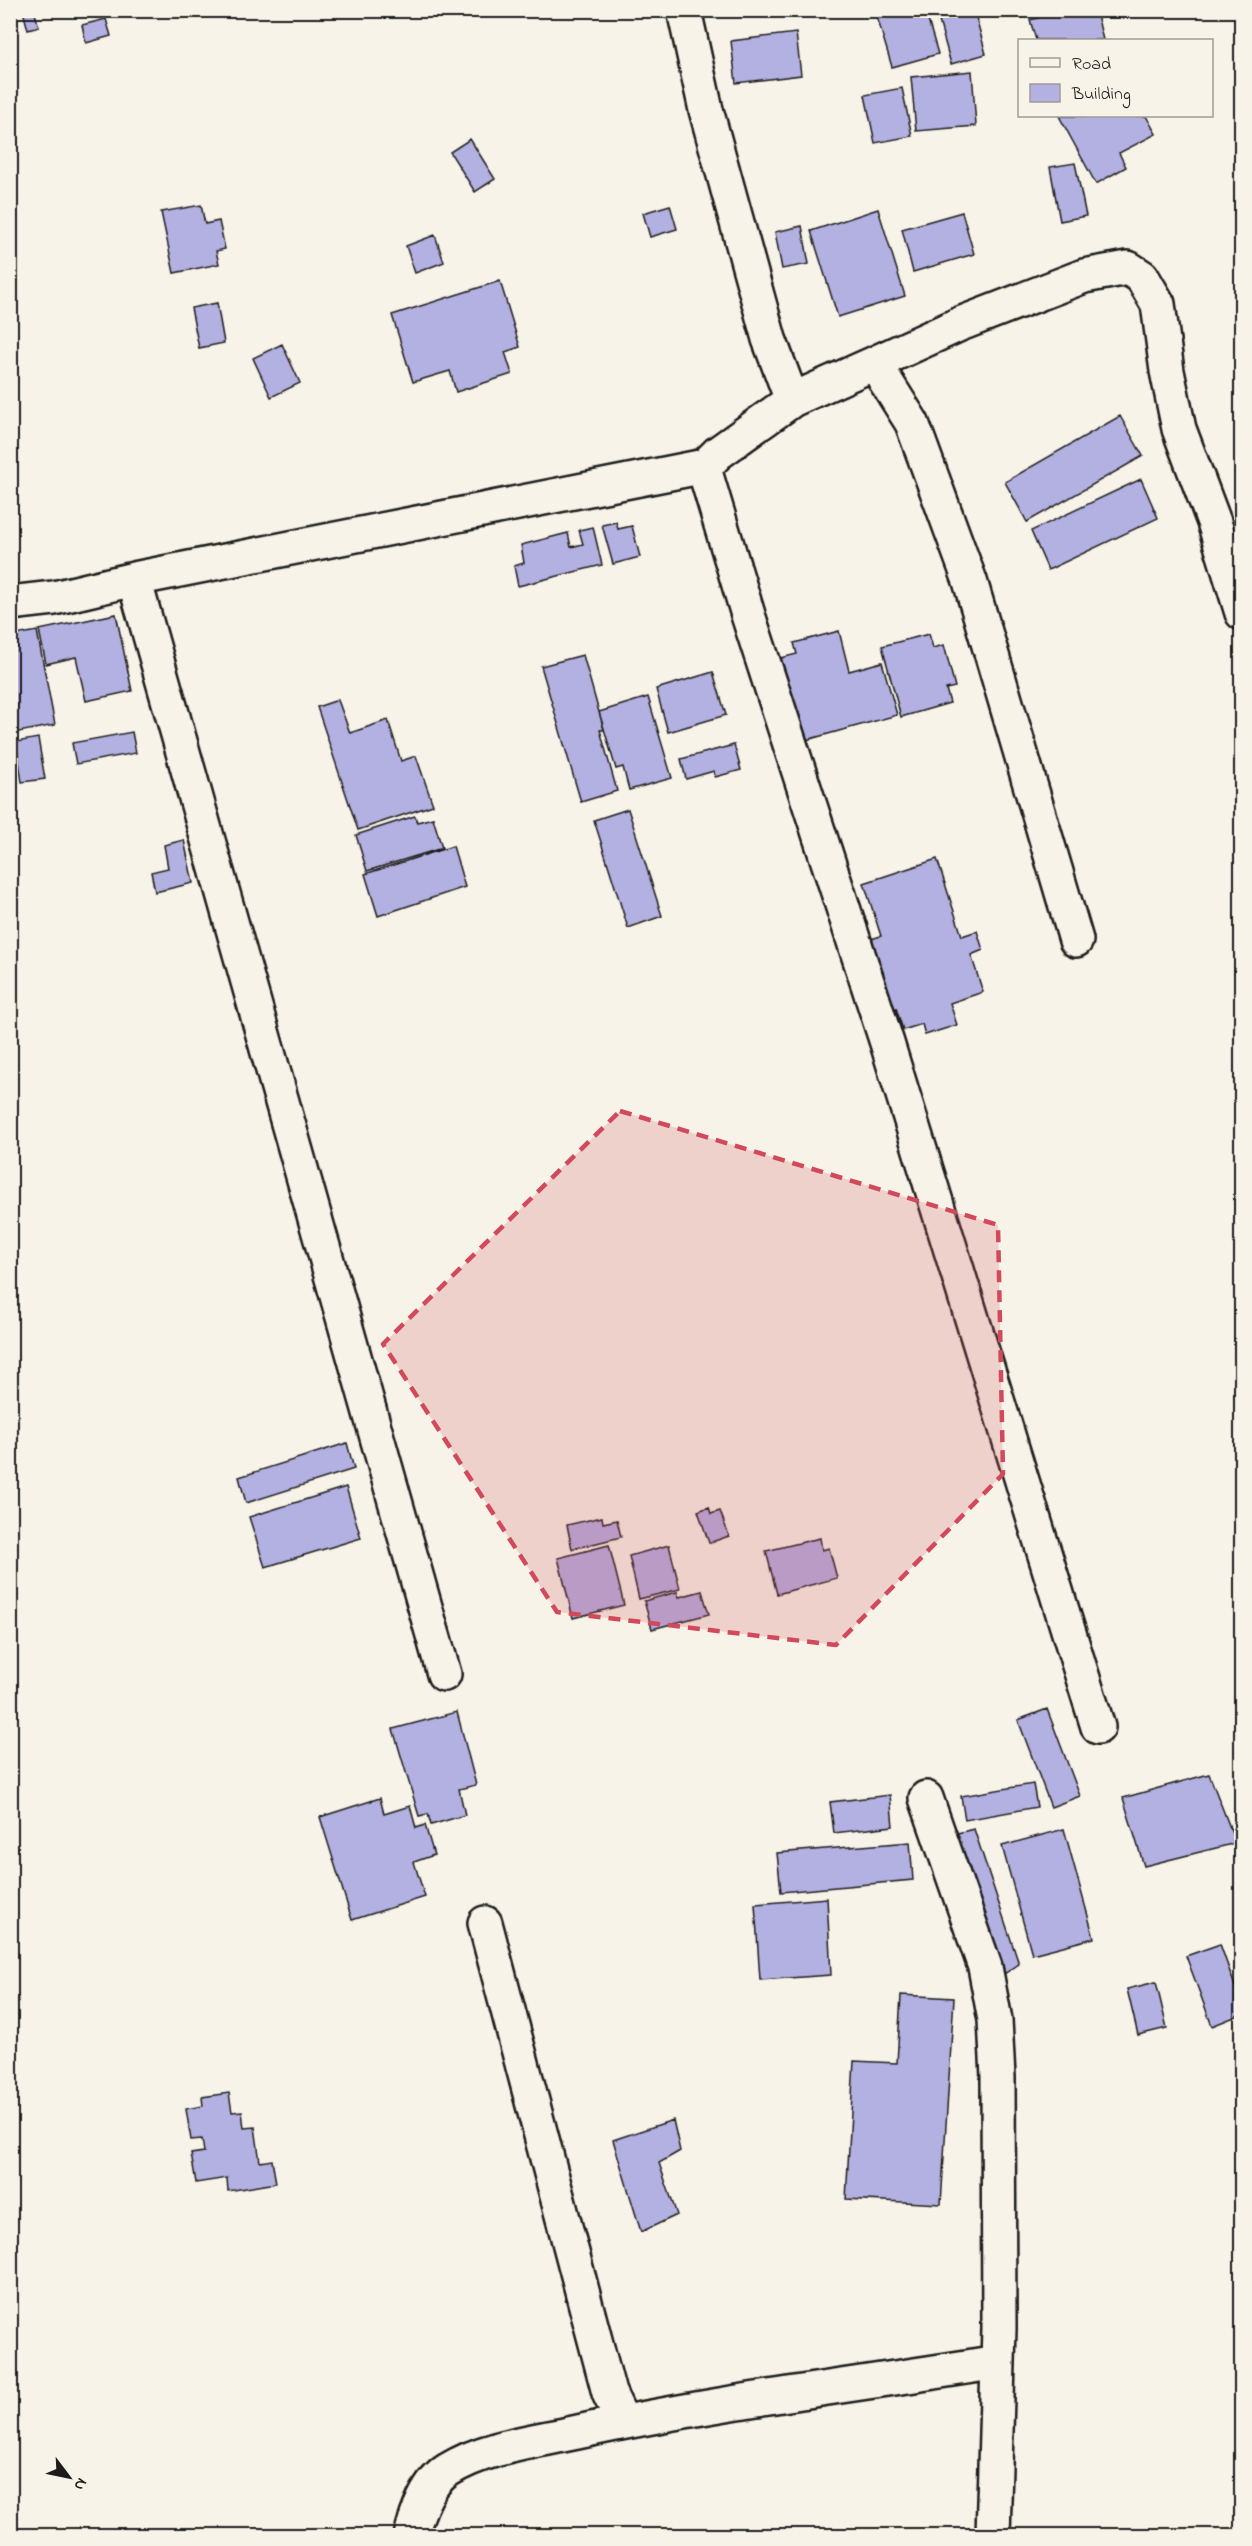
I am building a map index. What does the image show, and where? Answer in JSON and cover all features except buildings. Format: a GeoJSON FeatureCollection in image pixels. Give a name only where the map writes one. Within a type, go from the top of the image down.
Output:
{"type":"FeatureCollection","features":[{"type":"Feature","properties":{"kind":"street"},"geometry":{"type":"LineString","coordinates":[[684,10],[706,110],[769,339],[792,400]]}},
{"type":"Feature","properties":{"kind":"street"},"geometry":{"type":"LineString","coordinates":[[10,603],[54,598],[134,579],[705,466],[717,453],[792,400],[960,324],[1084,276],[1128,268],[1143,277],[1158,304],[1167,371],[1179,429],[1214,522],[1242,613]]}},
{"type":"Feature","properties":{"kind":"street"},"geometry":{"type":"LineString","coordinates":[[877,362],[885,380],[912,423],[970,581],[1076,940]]}},
{"type":"Feature","properties":{"kind":"street"},"geometry":{"type":"LineString","coordinates":[[705,466],[748,618],[887,1043],[1098,1727]]}},
{"type":"Feature","properties":{"kind":"street"},"geometry":{"type":"LineString","coordinates":[[134,579],[444,1674]]}},
{"type":"Feature","properties":{"kind":"street"},"geometry":{"type":"LineString","coordinates":[[926,1798],[985,1967],[995,2020],[998,2089],[998,2362],[993,2535]]}},
{"type":"Feature","properties":{"kind":"street"},"geometry":{"type":"LineString","coordinates":[[485,1923],[609,2393],[623,2422]]}},
{"type":"Feature","properties":{"kind":"street"},"geometry":{"type":"LineString","coordinates":[[411,2535],[418,2512],[434,2482],[445,2471],[488,2452],[623,2422],[998,2362]]}},
{"type":"Feature","properties":{"kind":"highlighted area"},"geometry":{"type":"Polygon","coordinates":[[[620,1111],[998,1225],[1003,1474],[836,1645],[557,1612],[383,1344],[620,1111]]]}}]}
